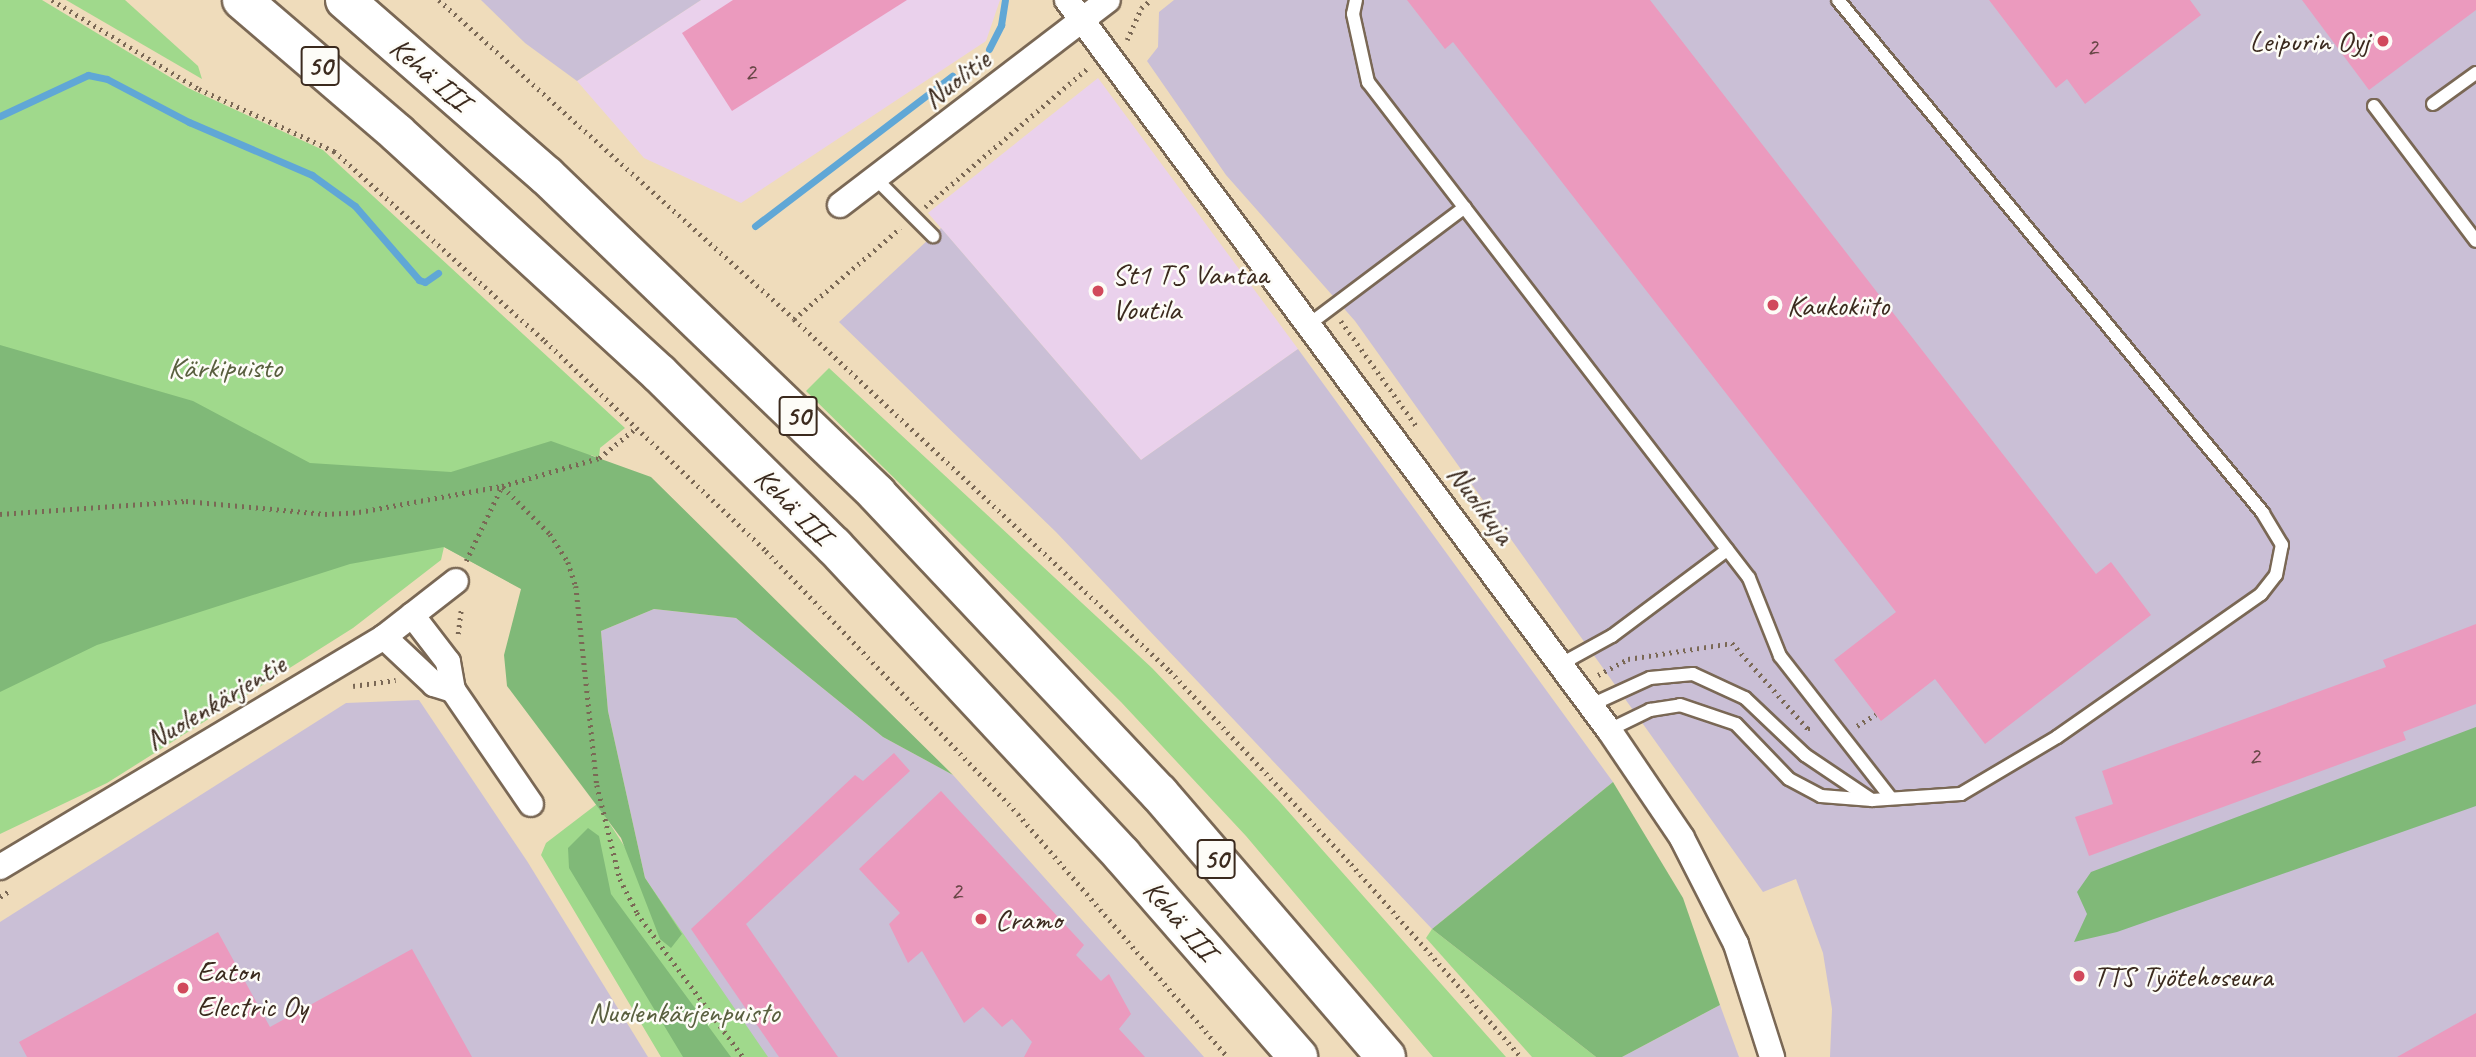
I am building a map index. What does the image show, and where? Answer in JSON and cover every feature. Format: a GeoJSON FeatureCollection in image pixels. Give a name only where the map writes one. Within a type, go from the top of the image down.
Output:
{"type":"FeatureCollection","features":[{"type":"Feature","properties":{"kind":"highway","name":"Kehä III"},"geometry":{"type":"LineString","coordinates":[[242,0],[397,133],[660,374],[834,546],[1122,855],[1298,1057]]}},
{"type":"Feature","properties":{"kind":"highway","name":"Kehä III"},"geometry":{"type":"LineString","coordinates":[[345,0],[547,176],[877,494],[1141,773],[1387,1057]]}},
{"type":"Feature","properties":{"kind":"street","name":"Nuolitie"},"geometry":{"type":"LineString","coordinates":[[840,205],[876,178],[1074,10],[1108,0]]}},
{"type":"Feature","properties":{"kind":"street","name":"Nuolikuja"},"geometry":{"type":"LineString","coordinates":[[1074,10],[1609,730],[1708,882],[1741,957],[1772,1057]]}},
{"type":"Feature","properties":{"kind":"street","name":"Nuolenkärjentie"},"geometry":{"type":"LineString","coordinates":[[0,867],[384,637],[456,581]]}},
{"type":"Feature","properties":{"kind":"street"},"geometry":{"type":"LineString","coordinates":[[412,615],[448,662],[453,690],[531,804]]}},
{"type":"Feature","properties":{"kind":"street"},"geometry":{"type":"LineString","coordinates":[[384,637],[435,684],[453,690]]}},
{"type":"Feature","properties":{"kind":"lane"},"geometry":{"type":"LineString","coordinates":[[1356,0],[1353,14],[1368,82],[1749,578],[1780,656],[1891,799]]}},
{"type":"Feature","properties":{"kind":"lane"},"geometry":{"type":"LineString","coordinates":[[1609,730],[1650,710],[1680,705],[1711,712],[1736,724],[1789,779],[1821,796],[1872,800],[1961,794],[2057,737],[2262,594],[2276,575],[2281,545],[2263,513],[1838,0]]}},
{"type":"Feature","properties":{"kind":"lane"},"geometry":{"type":"LineString","coordinates":[[2433,104],[2476,73]]}},
{"type":"Feature","properties":{"kind":"lane"},"geometry":{"type":"LineString","coordinates":[[2374,106],[2476,241]]}},
{"type":"Feature","properties":{"kind":"lane"},"geometry":{"type":"LineString","coordinates":[[876,178],[933,236]]}},
{"type":"Feature","properties":{"kind":"lane"},"geometry":{"type":"LineString","coordinates":[[1308,325],[1465,207]]}},
{"type":"Feature","properties":{"kind":"lane"},"geometry":{"type":"LineString","coordinates":[[1561,664],[1612,636],[1727,550]]}},
{"type":"Feature","properties":{"kind":"lane"},"geometry":{"type":"LineString","coordinates":[[1591,705],[1650,678],[1693,674],[1745,698],[1805,755],[1872,800]]}},
{"type":"Feature","properties":{"kind":"path"},"geometry":{"type":"LineString","coordinates":[[52,0],[199,89],[334,151],[636,428],[765,551],[1018,814],[1228,1057]]}},
{"type":"Feature","properties":{"kind":"path"},"geometry":{"type":"LineString","coordinates":[[439,0],[794,319],[1170,671],[1351,864],[1521,1057]]}},
{"type":"Feature","properties":{"kind":"path"},"geometry":{"type":"LineString","coordinates":[[794,319],[1107,54],[1127,41],[1141,8],[1151,0]]}},
{"type":"Feature","properties":{"kind":"path"},"geometry":{"type":"LineString","coordinates":[[1136,1],[1141,8]]}},
{"type":"Feature","properties":{"kind":"path"},"geometry":{"type":"LineString","coordinates":[[0,514],[186,501],[348,513],[502,486],[599,458],[636,428]]}},
{"type":"Feature","properties":{"kind":"path"},"geometry":{"type":"LineString","coordinates":[[456,581],[502,486]]}},
{"type":"Feature","properties":{"kind":"path"},"geometry":{"type":"LineString","coordinates":[[502,486],[550,534],[568,562],[576,586],[597,785],[620,879],[637,913],[743,1057]]}},
{"type":"Feature","properties":{"kind":"shaded area"},"geometry":{"type":"Polygon","coordinates":[[[481,0],[701,0],[577,81],[525,43],[481,0]]]}},
{"type":"Feature","properties":{"kind":"shaded area"},"geometry":{"type":"Polygon","coordinates":[[[701,0],[1000,0],[986,41],[741,203],[644,158],[577,81],[701,0]]]}},
{"type":"Feature","properties":{"kind":"shaded area"},"geometry":{"type":"Polygon","coordinates":[[[1174,0],[2476,0],[2476,1057],[1830,1057],[1832,1009],[1823,953],[1796,879],[1763,892],[1355,321],[1226,175],[1147,61],[1158,47],[1159,12],[1174,0]]]}},
{"type":"Feature","properties":{"kind":"shaded area"},"geometry":{"type":"Polygon","coordinates":[[[1098,78],[1298,349],[1141,460],[928,213],[1098,78]]]}},
{"type":"Feature","properties":{"kind":"shaded area"},"geometry":{"type":"Polygon","coordinates":[[[941,228],[1141,460],[1298,349],[1613,782],[1432,929],[1056,532],[839,322],[941,228]]]}},
{"type":"Feature","properties":{"kind":"shaded area"},"geometry":{"type":"Polygon","coordinates":[[[654,609],[736,618],[883,737],[953,775],[1204,1057],[766,1057],[645,878],[608,711],[601,631],[654,609]]]}},
{"type":"Feature","properties":{"kind":"shaded area"},"geometry":{"type":"Polygon","coordinates":[[[419,700],[527,861],[648,1057],[0,1057],[0,922],[346,703],[419,700]]]}},
{"type":"Feature","properties":{"kind":"shaded area"},"geometry":{"type":"Polygon","coordinates":[[[1720,1005],[1739,1057],[1622,1057],[1720,1005]]]}},
{"type":"Feature","properties":{"kind":"green space","name":"Kärkipuisto"},"geometry":{"type":"Polygon","coordinates":[[[0,0],[42,0],[188,88],[323,150],[625,428],[600,448],[599,458],[591,455],[522,589],[444,547],[441,560],[353,628],[107,783],[0,834],[0,0]]]}},
{"type":"Feature","properties":{"kind":"green space"},"geometry":{"type":"Polygon","coordinates":[[[66,0],[125,0],[198,66],[202,79],[66,0]]]}},
{"type":"Feature","properties":{"kind":"green space"},"geometry":{"type":"Polygon","coordinates":[[[0,345],[193,401],[310,463],[451,472],[551,441],[651,477],[953,775],[883,737],[736,618],[654,609],[601,631],[608,711],[645,878],[682,934],[671,948],[660,939],[621,838],[507,686],[504,655],[521,589],[444,547],[350,564],[97,645],[0,692],[0,345]]]}},
{"type":"Feature","properties":{"kind":"green space"},"geometry":{"type":"Polygon","coordinates":[[[829,368],[1152,668],[1279,801],[1506,1057],[1433,1057],[1246,836],[1121,702],[806,391],[829,368]]]}},
{"type":"Feature","properties":{"kind":"green space"},"geometry":{"type":"Polygon","coordinates":[[[2476,727],[2476,806],[2117,932],[2074,942],[2087,914],[2077,892],[2091,872],[2476,727]]]}},
{"type":"Feature","properties":{"kind":"green space"},"geometry":{"type":"Polygon","coordinates":[[[1613,782],[1683,898],[1720,1005],[1622,1057],[1596,1057],[1432,929],[1613,782]]]}},
{"type":"Feature","properties":{"kind":"green space","name":"Nuolenkärjenpuisto"},"geometry":{"type":"Polygon","coordinates":[[[597,804],[768,1057],[661,1057],[541,855],[546,843],[597,804]]]}},
{"type":"Feature","properties":{"kind":"green space"},"geometry":{"type":"Polygon","coordinates":[[[588,828],[599,836],[611,894],[731,1057],[683,1057],[569,868],[568,848],[588,828]]]}},
{"type":"Feature","properties":{"kind":"green space"},"geometry":{"type":"Polygon","coordinates":[[[1432,929],[1596,1057],[1532,1057],[1426,938],[1432,929]]]}},
{"type":"Feature","properties":{"kind":"building"},"geometry":{"type":"Polygon","coordinates":[[[733,0],[907,0],[732,111],[682,33],[733,0]]]}},
{"type":"Feature","properties":{"kind":"building","name":"Kaukokiito"},"geometry":{"type":"Polygon","coordinates":[[[1407,0],[1650,0],[2096,574],[2111,562],[2151,615],[1985,744],[1935,679],[1881,721],[1834,660],[1896,612],[1453,42],[1445,49],[1407,0]]]}},
{"type":"Feature","properties":{"kind":"building"},"geometry":{"type":"Polygon","coordinates":[[[1989,0],[2190,0],[2201,15],[2085,104],[2067,79],[2056,88],[1989,0]]]}},
{"type":"Feature","properties":{"kind":"building","name":"Leipurin Oyj"},"geometry":{"type":"Polygon","coordinates":[[[2302,0],[2476,0],[2476,10],[2369,90],[2302,0]]]}},
{"type":"Feature","properties":{"kind":"building"},"geometry":{"type":"Polygon","coordinates":[[[2476,624],[2476,704],[2403,732],[2406,740],[2089,856],[2075,817],[2113,804],[2102,771],[2386,667],[2383,660],[2476,624]]]}},
{"type":"Feature","properties":{"kind":"building"},"geometry":{"type":"Polygon","coordinates":[[[894,753],[910,771],[746,924],[838,1057],[779,1057],[691,929],[855,775],[863,781],[894,753]]]}},
{"type":"Feature","properties":{"kind":"building"},"geometry":{"type":"Polygon","coordinates":[[[941,791],[1084,945],[1076,955],[1101,981],[1109,974],[1131,1014],[1119,1029],[1145,1057],[1024,1057],[1032,1042],[1012,1019],[1002,1027],[983,1007],[964,1023],[922,951],[908,963],[889,924],[900,913],[859,869],[941,791]]]}},
{"type":"Feature","properties":{"kind":"building","name":"Eaton Electric Oy"},"geometry":{"type":"Polygon","coordinates":[[[218,932],[270,1027],[412,949],[472,1057],[27,1057],[19,1042],[218,932]]]}},
{"type":"Feature","properties":{"kind":"building"},"geometry":{"type":"Polygon","coordinates":[[[2476,1013],[2476,1057],[2397,1057],[2476,1013]]]}},
{"type":"Feature","properties":{"kind":"waterway"},"geometry":{"type":"LineString","coordinates":[[989,49],[1001,25],[1005,0]]}},
{"type":"Feature","properties":{"kind":"waterway"},"geometry":{"type":"LineString","coordinates":[[0,116],[88,75],[107,79],[189,122],[312,175],[355,206],[419,280],[425,282],[438,273]]}},
{"type":"Feature","properties":{"kind":"waterway"},"geometry":{"type":"LineString","coordinates":[[755,226],[952,76]]}},
{"type":"Feature","properties":{"kind":"place","name":"Leipurin Oyj"},"geometry":{"type":"Point","coordinates":[2383,41]}},
{"type":"Feature","properties":{"kind":"place","name":"St1 TS Vantaa Voutila"},"geometry":{"type":"Point","coordinates":[1098,291]}},
{"type":"Feature","properties":{"kind":"place","name":"Kaukokiito"},"geometry":{"type":"Point","coordinates":[1773,305]}},
{"type":"Feature","properties":{"kind":"place","name":"Cramo"},"geometry":{"type":"Point","coordinates":[981,919]}},
{"type":"Feature","properties":{"kind":"place","name":"TTS Työtehoseura"},"geometry":{"type":"Point","coordinates":[2079,976]}},
{"type":"Feature","properties":{"kind":"place","name":"Eaton Electric Oy"},"geometry":{"type":"Point","coordinates":[183,988]}}]}
